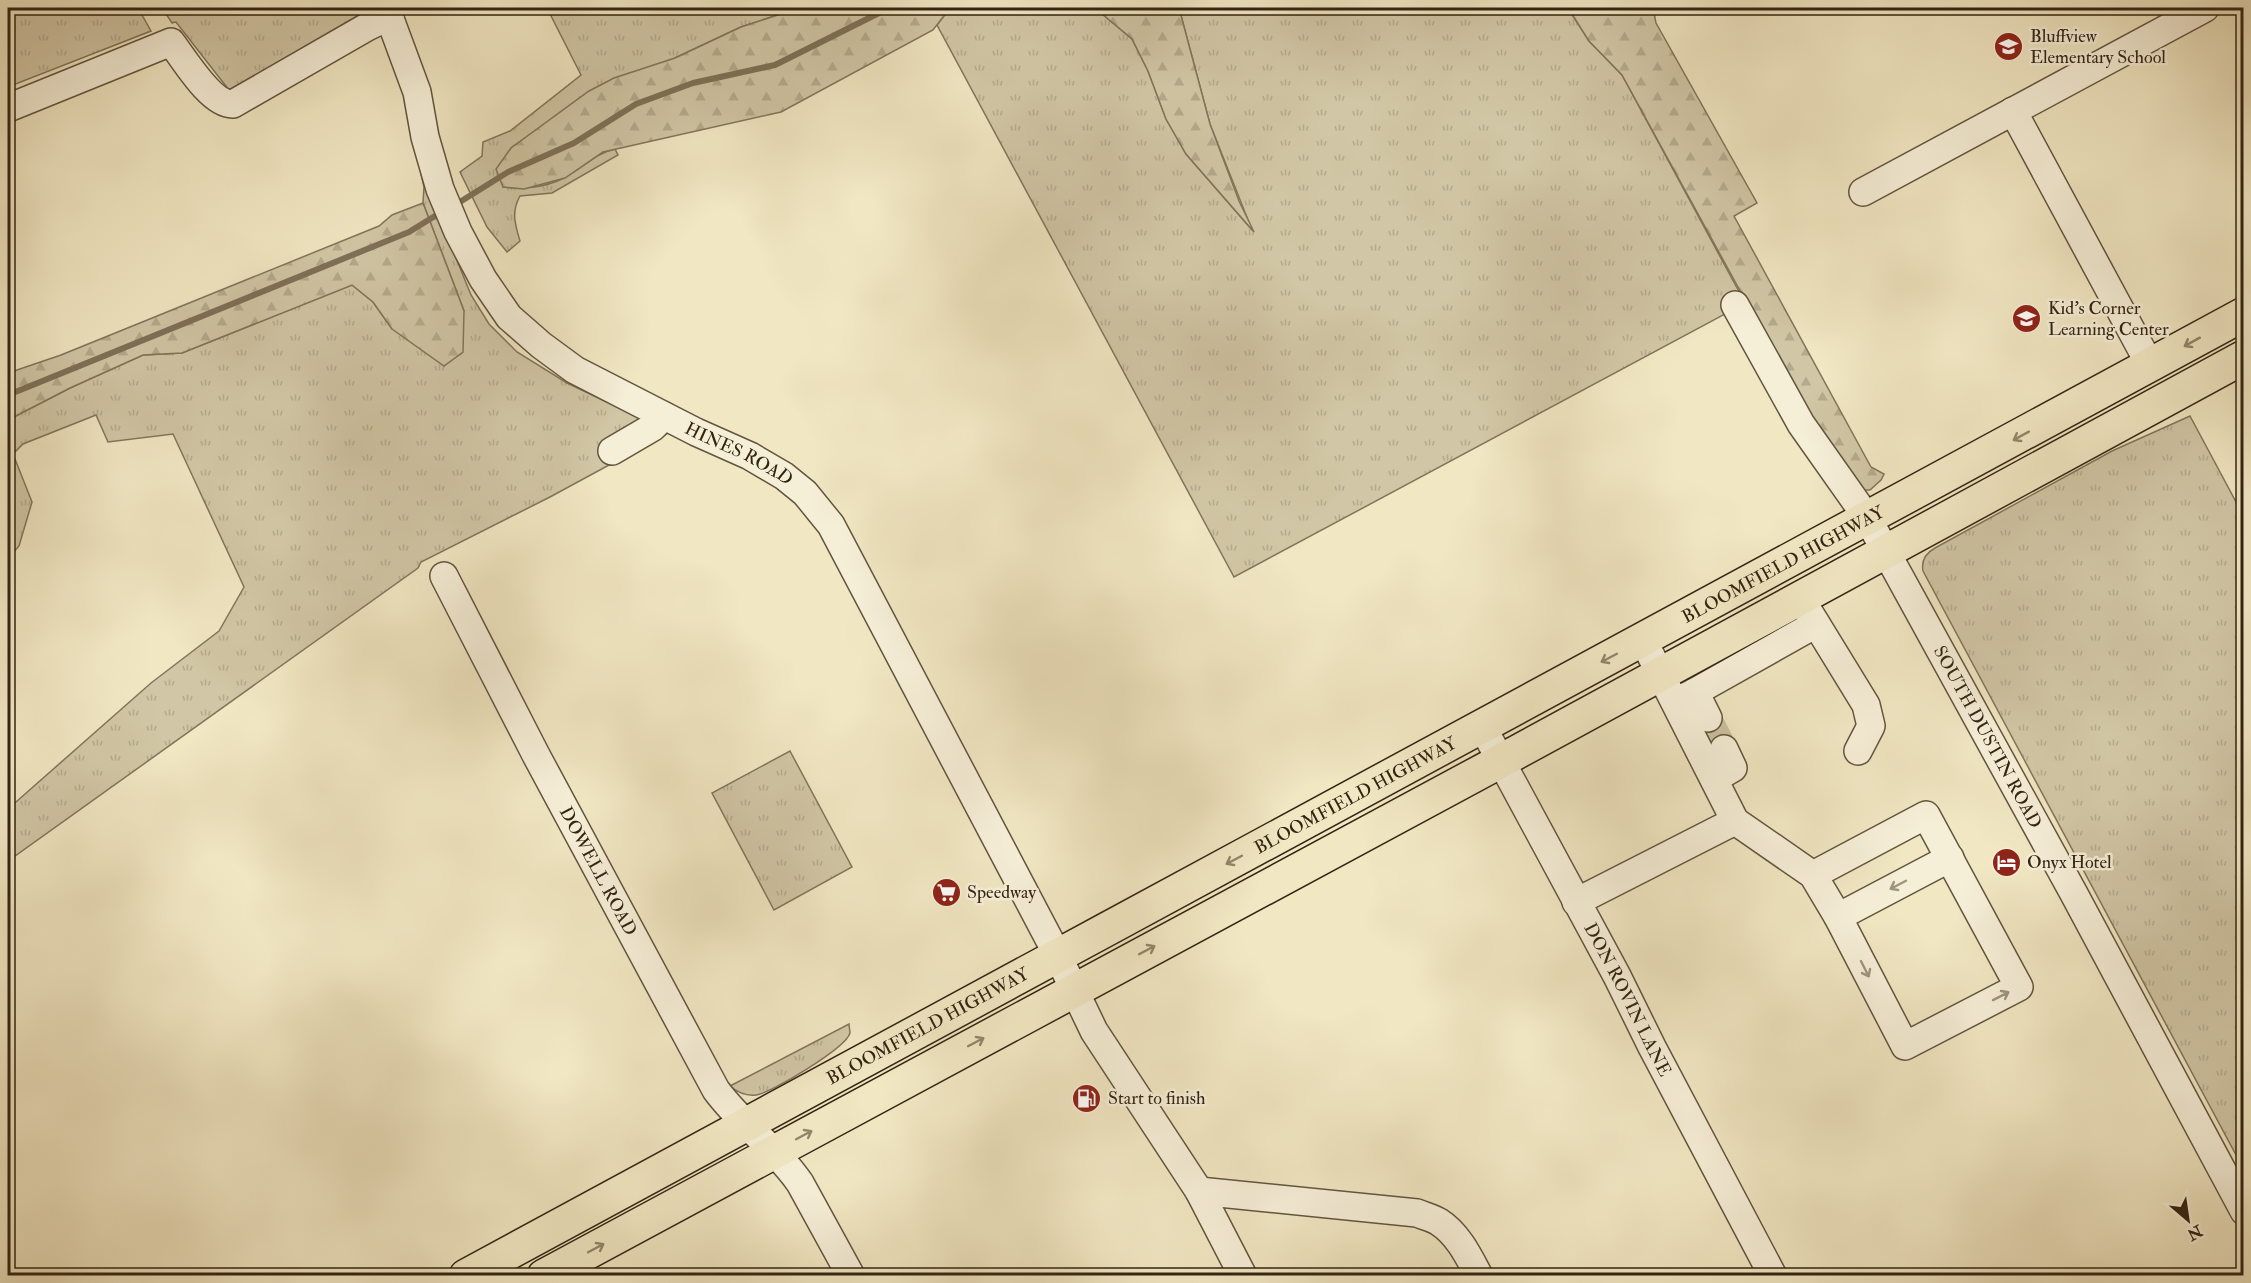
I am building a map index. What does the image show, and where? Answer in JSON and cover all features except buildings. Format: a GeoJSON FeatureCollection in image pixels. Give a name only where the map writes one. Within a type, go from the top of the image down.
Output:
{"type":"FeatureCollection","features":[{"type":"Feature","properties":{"kind":"highway","name":"BLOOMFIELD HIGHWAY"},"geometry":{"type":"LineString","coordinates":[[466,1275],[2244,314]]}},
{"type":"Feature","properties":{"kind":"highway","name":"BLOOMFIELD HIGHWAY"},"geometry":{"type":"LineString","coordinates":[[544,1275],[1499,761],[1677,689],[1809,612],[1887,554],[2244,357]]}},
{"type":"Feature","properties":{"kind":"street"},"geometry":{"type":"LineString","coordinates":[[1863,192],[2205,8]]}},
{"type":"Feature","properties":{"kind":"street"},"geometry":{"type":"LineString","coordinates":[[8,108],[171,42],[211,94],[225,104],[233,104],[367,27],[388,12]]}},
{"type":"Feature","properties":{"kind":"street","name":"HINES ROAD"},"geometry":{"type":"LineString","coordinates":[[388,12],[417,92],[425,137],[440,189],[458,232],[509,317],[575,370],[664,416],[750,456],[784,476],[805,493],[831,525],[1058,956],[1094,1031],[1198,1191],[1243,1275]]}},
{"type":"Feature","properties":{"kind":"street"},"geometry":{"type":"LineString","coordinates":[[2013,111],[2150,365]]}},
{"type":"Feature","properties":{"kind":"street","name":"SOUTH DUSTIN ROAD"},"geometry":{"type":"LineString","coordinates":[[1735,304],[1801,424],[1868,519],[2244,1211]]}},
{"type":"Feature","properties":{"kind":"street"},"geometry":{"type":"LineString","coordinates":[[612,451],[653,427],[664,416]]}},
{"type":"Feature","properties":{"kind":"street","name":"DOWELL ROAD"},"geometry":{"type":"LineString","coordinates":[[444,576],[552,785],[716,1090],[746,1125],[775,1151],[800,1183],[851,1275]]}},
{"type":"Feature","properties":{"kind":"street"},"geometry":{"type":"LineString","coordinates":[[1809,612],[1866,705],[1871,726],[1858,751]]}},
{"type":"Feature","properties":{"kind":"street"},"geometry":{"type":"LineString","coordinates":[[1643,640],[1677,689],[1708,718]]}},
{"type":"Feature","properties":{"kind":"street"},"geometry":{"type":"LineString","coordinates":[[1677,689],[1714,779],[1735,821],[1813,875],[1838,916],[1905,1046],[2019,987],[1926,815],[1813,875]]}},
{"type":"Feature","properties":{"kind":"street","name":"DON ROVIN LANE"},"geometry":{"type":"LineString","coordinates":[[1482,726],[1617,976],[1657,1057],[1773,1275]]}},
{"type":"Feature","properties":{"kind":"street"},"geometry":{"type":"LineString","coordinates":[[1714,779],[1733,768],[1724,749]]}},
{"type":"Feature","properties":{"kind":"street"},"geometry":{"type":"LineString","coordinates":[[1576,902],[1735,821]]}},
{"type":"Feature","properties":{"kind":"street"},"geometry":{"type":"LineString","coordinates":[[1838,916],[1950,858]]}},
{"type":"Feature","properties":{"kind":"street"},"geometry":{"type":"LineString","coordinates":[[1198,1191],[1417,1213],[1440,1222],[1455,1236],[1479,1275]]}},
{"type":"Feature","properties":{"kind":"green space"},"geometry":{"type":"Polygon","coordinates":[[[8,8],[138,8],[151,31],[8,87],[8,8]]]}},
{"type":"Feature","properties":{"kind":"green space"},"geometry":{"type":"Polygon","coordinates":[[[162,8],[371,8],[229,90],[176,22],[172,23],[162,8]]]}},
{"type":"Feature","properties":{"kind":"green space"},"geometry":{"type":"Polygon","coordinates":[[[547,8],[799,8],[741,27],[675,58],[546,124],[511,148],[503,187],[519,188],[552,183],[608,151],[615,149],[618,155],[552,193],[520,196],[515,213],[515,224],[520,241],[507,252],[487,227],[460,172],[482,156],[483,142],[510,131],[581,75],[547,8]]]}},
{"type":"Feature","properties":{"kind":"green space"},"geometry":{"type":"Polygon","coordinates":[[[799,8],[950,8],[933,30],[781,112],[603,152],[565,178],[524,189],[503,187],[496,169],[511,148],[589,91],[614,78],[675,58],[741,27],[799,8]]]}},
{"type":"Feature","properties":{"kind":"green space"},"geometry":{"type":"Polygon","coordinates":[[[950,8],[1095,8],[1132,39],[1148,71],[1166,119],[1186,154],[1252,230],[1210,124],[1179,8],[1568,8],[1589,41],[1622,75],[1743,299],[1727,313],[1234,577],[937,25],[950,8]]]}},
{"type":"Feature","properties":{"kind":"green space"},"geometry":{"type":"Polygon","coordinates":[[[1095,8],[1179,8],[1210,124],[1239,201],[1254,232],[1186,154],[1166,119],[1148,71],[1132,39],[1095,8]]]}},
{"type":"Feature","properties":{"kind":"green space"},"geometry":{"type":"Polygon","coordinates":[[[1568,8],[1653,8],[1656,23],[1757,203],[1734,216],[1871,467],[1884,474],[1870,490],[1864,490],[1814,426],[1622,75],[1589,41],[1568,8]]]}},
{"type":"Feature","properties":{"kind":"green space"},"geometry":{"type":"Polygon","coordinates":[[[420,169],[471,295],[489,324],[517,352],[567,383],[670,432],[550,497],[421,562],[418,568],[8,861],[8,809],[151,683],[219,631],[244,587],[173,434],[108,442],[96,415],[23,444],[13,454],[32,502],[19,546],[8,559],[8,420],[70,388],[143,355],[182,353],[352,285],[373,302],[392,329],[464,311],[423,203],[424,187],[420,169]]]}},
{"type":"Feature","properties":{"kind":"green space"},"geometry":{"type":"Polygon","coordinates":[[[423,203],[464,311],[463,352],[444,366],[392,329],[373,302],[352,285],[182,353],[143,355],[70,388],[8,420],[8,373],[61,355],[379,226],[392,215],[423,203]]]}},
{"type":"Feature","properties":{"kind":"green space"},"geometry":{"type":"Polygon","coordinates":[[[2190,416],[2243,515],[2243,1168],[1923,571],[1925,557],[1935,548],[2112,451],[2190,416]]]}},
{"type":"Feature","properties":{"kind":"green space"},"geometry":{"type":"Polygon","coordinates":[[[790,751],[852,867],[774,910],[712,793],[790,751]]]}},
{"type":"Feature","properties":{"kind":"green space"},"geometry":{"type":"Polygon","coordinates":[[[849,1024],[850,1033],[836,1049],[776,1087],[753,1095],[742,1093],[730,1086],[849,1024]]]}},
{"type":"Feature","properties":{"kind":"waterway"},"geometry":{"type":"LineString","coordinates":[[455,205],[508,172],[574,143],[636,104],[693,83],[775,65],[889,8]]}},
{"type":"Feature","properties":{"kind":"waterway"},"geometry":{"type":"LineString","coordinates":[[8,395],[409,232],[443,211]]}},
{"type":"Feature","properties":{"kind":"tunnel"},"geometry":{"type":"LineString","coordinates":[[1708,718],[1724,749]]}},
{"type":"Feature","properties":{"kind":"place","name":"Bluffview Elementary School"},"geometry":{"type":"Point","coordinates":[2009,46]}},
{"type":"Feature","properties":{"kind":"place","name":"Kid's Corner Learning Center"},"geometry":{"type":"Point","coordinates":[2027,318]}},
{"type":"Feature","properties":{"kind":"place","name":"Onyx Hotel"},"geometry":{"type":"Point","coordinates":[2006,862]}},
{"type":"Feature","properties":{"kind":"place","name":"Speedway"},"geometry":{"type":"Point","coordinates":[946,892]}},
{"type":"Feature","properties":{"kind":"place","name":"Start to finish"},"geometry":{"type":"Point","coordinates":[1087,1098]}}]}
